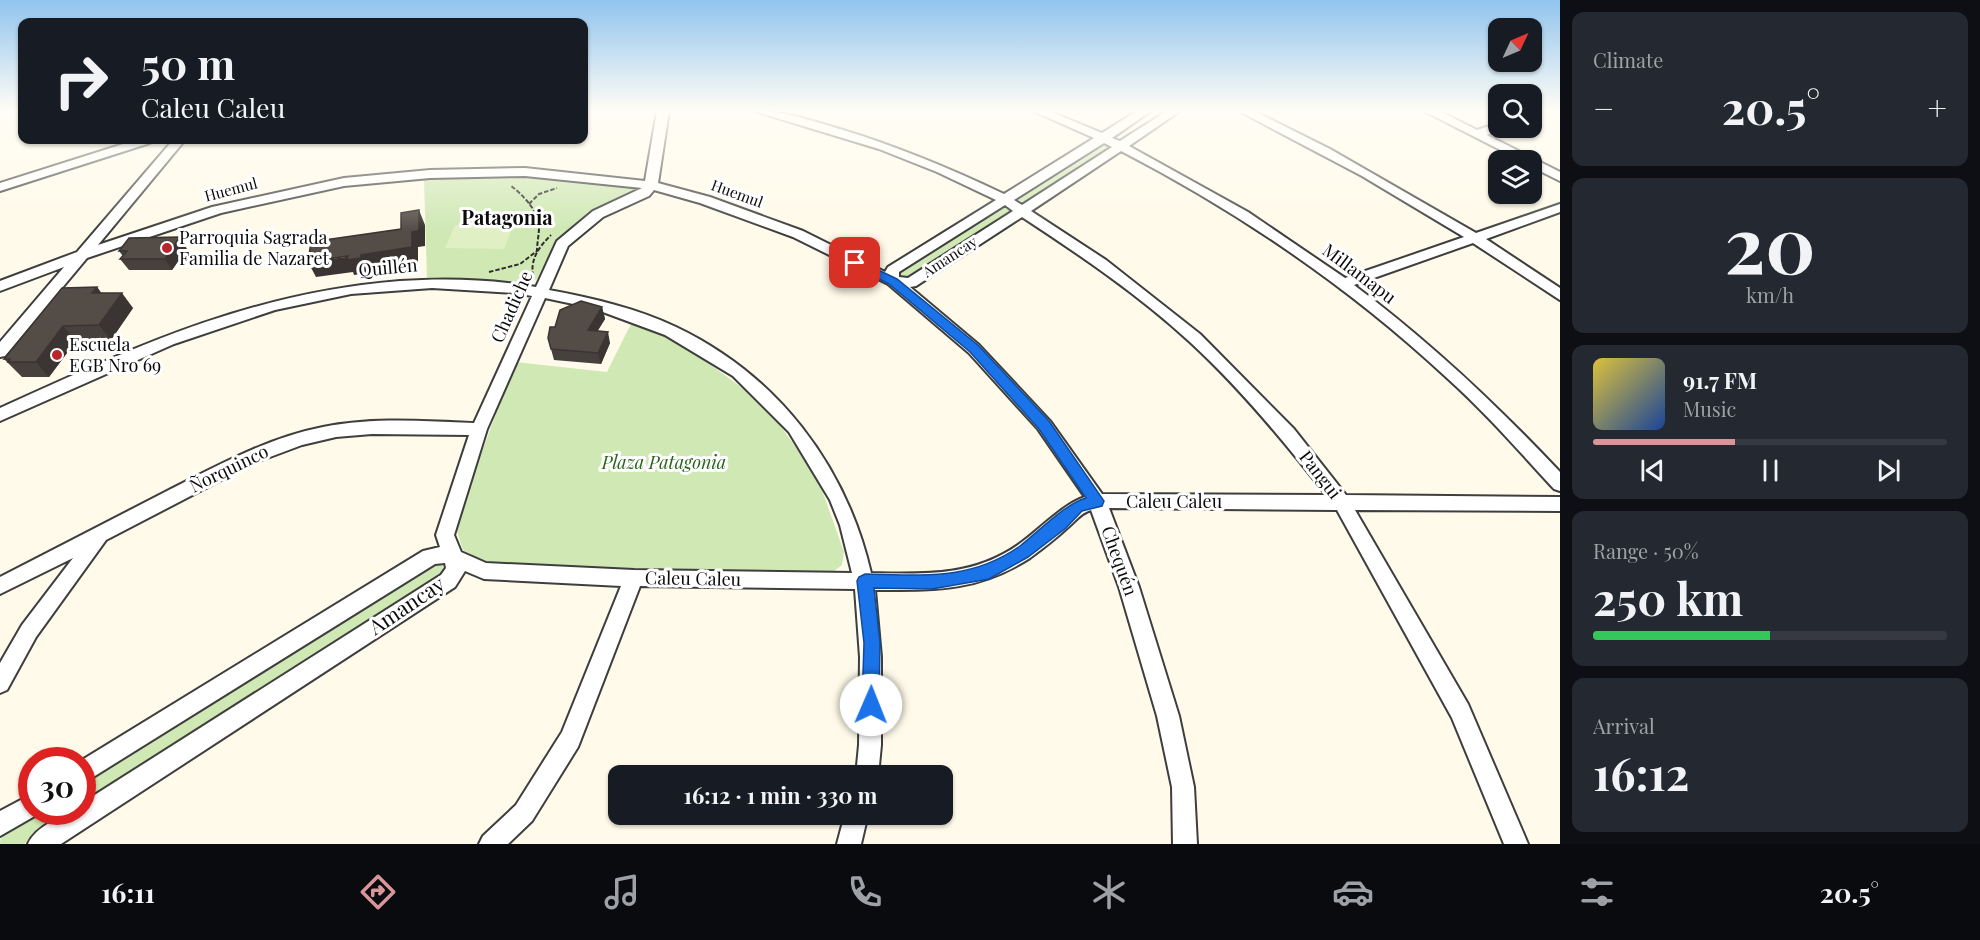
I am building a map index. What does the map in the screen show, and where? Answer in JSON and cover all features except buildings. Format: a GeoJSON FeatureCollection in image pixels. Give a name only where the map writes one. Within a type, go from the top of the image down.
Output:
{"type":"FeatureCollection","features":[{"type":"Feature","properties":{"kind":"street"},"geometry":{"type":"LineString","coordinates":[[0,187],[114,150]]}},
{"type":"Feature","properties":{"kind":"street"},"geometry":{"type":"LineString","coordinates":[[0,352],[170,150]]}},
{"type":"Feature","properties":{"kind":"street"},"geometry":{"type":"LineString","coordinates":[[651,185],[657,150]]}},
{"type":"Feature","properties":{"kind":"street","name":"Pangui"},"geometry":{"type":"LineString","coordinates":[[894,150],[941,169],[1006,200],[1101,264],[1196,338],[1288,434],[1342,503],[1460,711],[1516,844]]}},
{"type":"Feature","properties":{"kind":"street","name":"Amancay"},"geometry":{"type":"LineString","coordinates":[[1084,150],[893,270],[891,275],[893,281],[911,283],[1113,150]]}},
{"type":"Feature","properties":{"kind":"street","name":"Millamapu"},"geometry":{"type":"LineString","coordinates":[[1128,150],[1254,223],[1342,284],[1436,358],[1560,484]]}},
{"type":"Feature","properties":{"kind":"street"},"geometry":{"type":"LineString","coordinates":[[1326,150],[1389,185],[1475,238],[1560,295]]}},
{"type":"Feature","properties":{"kind":"street"},"geometry":{"type":"LineString","coordinates":[[1542,167],[1560,177]]}},
{"type":"Feature","properties":{"kind":"street","name":"Huemul"},"geometry":{"type":"LineString","coordinates":[[0,286],[82,255],[217,210],[344,182],[430,174],[525,172],[651,185],[705,200],[798,234],[893,281]]}},
{"type":"Feature","properties":{"kind":"street","name":"Chadiche"},"geometry":{"type":"LineString","coordinates":[[454,557],[444,536],[479,429],[562,244],[598,214],[645,193],[651,185]]}},
{"type":"Feature","properties":{"kind":"street"},"geometry":{"type":"LineString","coordinates":[[1342,284],[1560,208]]}},
{"type":"Feature","properties":{"kind":"street","name":"Chequén"},"geometry":{"type":"LineString","coordinates":[[893,281],[982,357],[1044,425],[1097,501],[1130,587],[1168,716],[1183,787],[1185,844]]}},
{"type":"Feature","properties":{"kind":"street","name":"Quillén"},"geometry":{"type":"LineString","coordinates":[[0,415],[156,345],[273,305],[327,293],[423,283],[490,285],[540,291],[610,306],[671,329],[747,378],[790,422],[824,468],[846,517],[865,581],[872,643],[869,765]]}},
{"type":"Feature","properties":{"kind":"street","name":"Ñorquinco"},"geometry":{"type":"LineString","coordinates":[[0,586],[248,458],[290,441],[336,431],[392,427],[479,429]]}},
{"type":"Feature","properties":{"kind":"street","name":"Caleu Caleu"},"geometry":{"type":"LineString","coordinates":[[454,557],[484,571],[634,578],[932,582],[983,574],[1023,552],[1061,523],[1077,507],[1097,501],[1560,504]]}},
{"type":"Feature","properties":{"kind":"street"},"geometry":{"type":"LineString","coordinates":[[0,683],[29,631],[100,534]]}},
{"type":"Feature","properties":{"kind":"street","name":"Amancay"},"geometry":{"type":"LineString","coordinates":[[40,844],[448,581],[456,570],[454,557],[443,554],[430,557],[96,764]]}},
{"type":"Feature","properties":{"kind":"street"},"geometry":{"type":"LineString","coordinates":[[491,844],[524,813],[570,739],[634,578]]}},
{"type":"Feature","properties":{"kind":"street"},"geometry":{"type":"LineString","coordinates":[[0,824],[18,813]]}},
{"type":"Feature","properties":{"kind":"street"},"geometry":{"type":"LineString","coordinates":[[849,844],[854,825]]}},
{"type":"Feature","properties":{"kind":"path"},"geometry":{"type":"LineString","coordinates":[[489,272],[520,264],[537,251],[539,227],[529,204],[523,196],[505,183]]}},
{"type":"Feature","properties":{"kind":"path"},"geometry":{"type":"LineString","coordinates":[[529,204],[539,194],[565,187]]}},
{"type":"Feature","properties":{"kind":"green space"},"geometry":{"type":"Polygon","coordinates":[[[1094,150],[1107,150],[1027,203],[1017,200],[1019,196],[1094,150]]]}},
{"type":"Feature","properties":{"kind":"green space"},"geometry":{"type":"Polygon","coordinates":[[[514,175],[645,187],[583,219],[553,246],[537,279],[526,283],[427,278],[424,180],[514,175]]]}},
{"type":"Feature","properties":{"kind":"green space"},"geometry":{"type":"Polygon","coordinates":[[[1004,206],[1008,206],[1012,211],[907,279],[899,277],[900,271],[1004,206]]]}},
{"type":"Feature","properties":{"kind":"green space"},"geometry":{"type":"Polygon","coordinates":[[[455,225],[513,226],[504,249],[445,248],[455,225]]]}},
{"type":"Feature","properties":{"kind":"green space","name":"Plaza Patagonia"},"geometry":{"type":"Polygon","coordinates":[[[633,320],[688,348],[765,405],[817,476],[844,552],[842,565],[830,574],[490,565],[463,550],[455,525],[515,362],[607,372],[633,320]]]}},
{"type":"Feature","properties":{"kind":"green space"},"geometry":{"type":"Polygon","coordinates":[[[440,562],[447,573],[96,799],[96,774],[431,563],[440,562]]]}},
{"type":"Feature","properties":{"kind":"green space"},"geometry":{"type":"Polygon","coordinates":[[[18,822],[18,825],[54,825],[24,844],[0,844],[1,838],[18,822]]]}},
{"type":"Feature","properties":{"kind":"place","name":"Parroquia Sagrada Familia de Nazaret"},"geometry":{"type":"Point","coordinates":[167,248]}},
{"type":"Feature","properties":{"kind":"place","name":"Escuela EGB Nro 69"},"geometry":{"type":"Point","coordinates":[57,355]}},
{"type":"Feature","properties":{"kind":"district","name":"Patagonia"},"geometry":{"type":"Point","coordinates":[507,218]}},
{"type":"Feature","properties":{"kind":"route"},"geometry":{"type":"LineString","coordinates":[[855,263],[893,281],[974,349],[1044,425],[1097,501],[1077,507],[1061,523],[1023,552],[983,574],[932,582],[865,581],[872,643],[871,705]]}}]}
